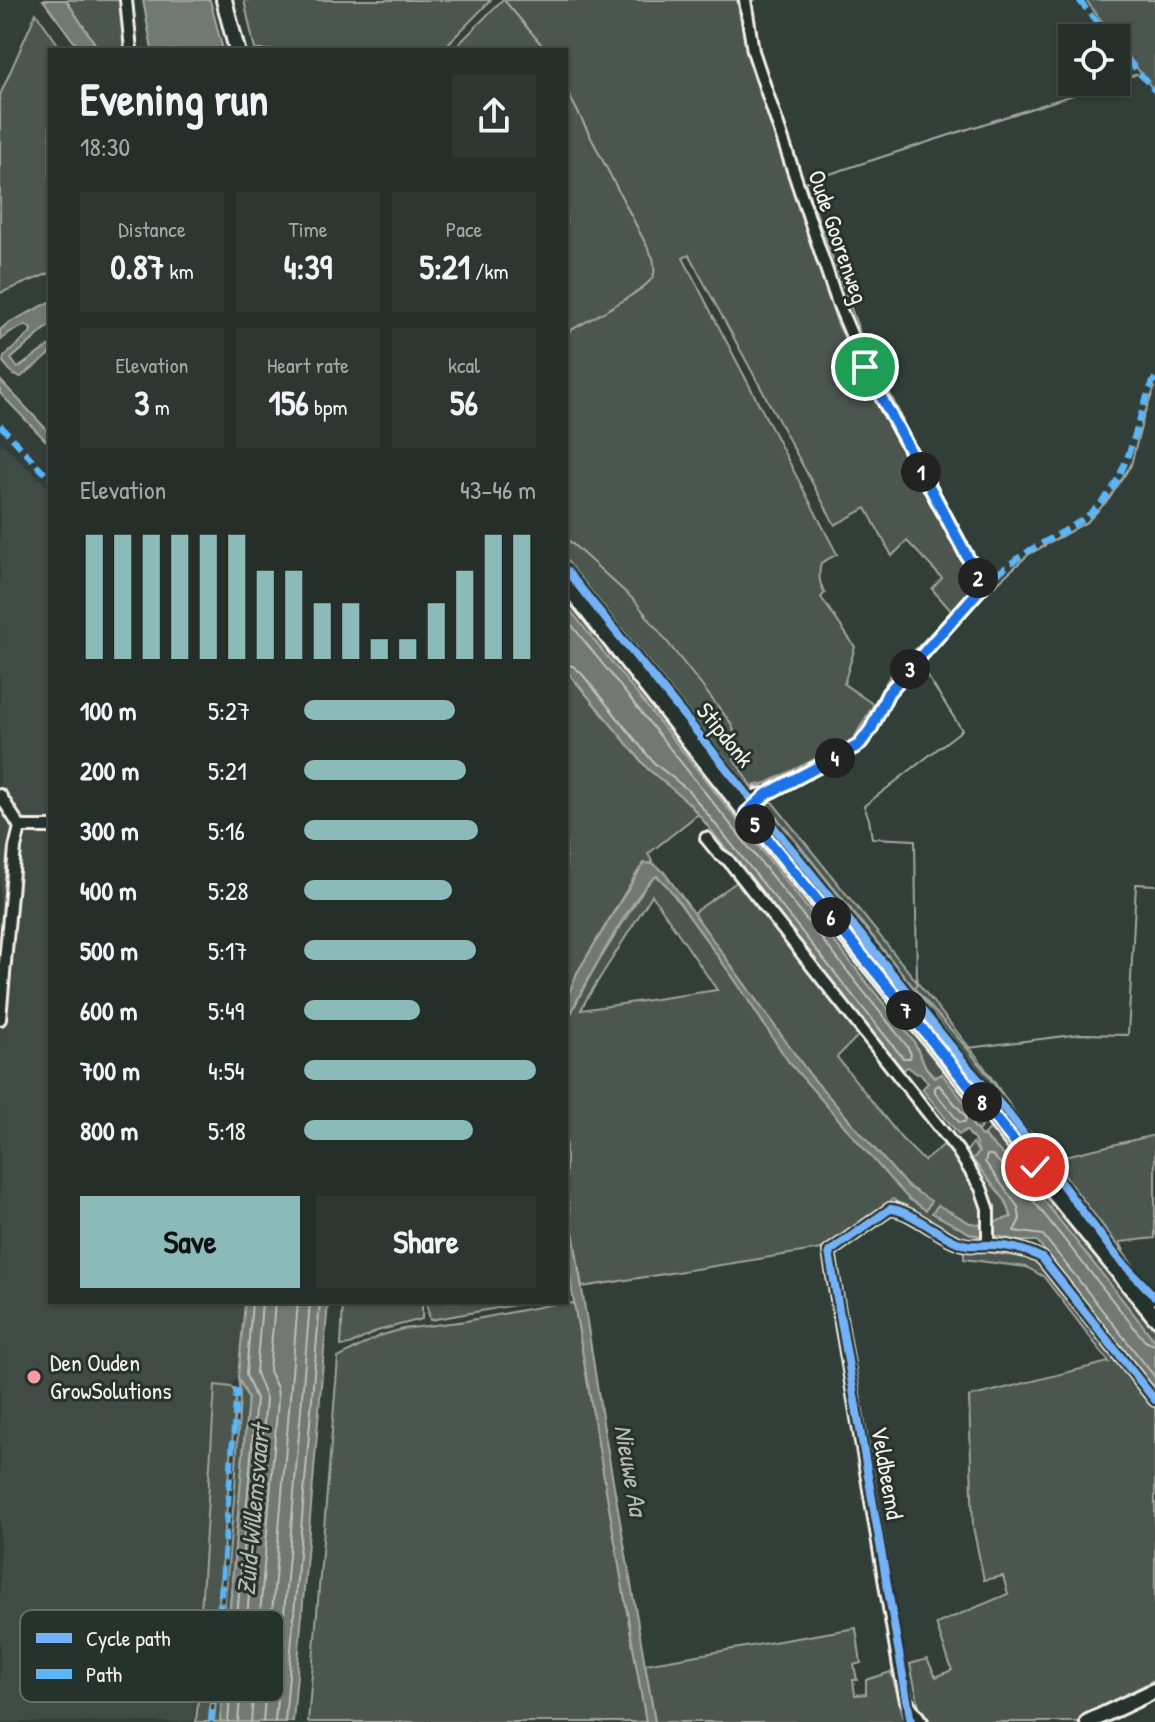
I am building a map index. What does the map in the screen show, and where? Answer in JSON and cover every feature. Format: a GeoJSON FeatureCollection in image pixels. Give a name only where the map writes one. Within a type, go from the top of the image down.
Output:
{"type":"FeatureCollection","features":[{"type":"Feature","properties":{"kind":"main road"},"geometry":{"type":"LineString","coordinates":[[224,0],[236,48]]}},
{"type":"Feature","properties":{"kind":"main road","name":"Stipdonk"},"geometry":{"type":"LineString","coordinates":[[568,587],[1155,1317]]}},
{"type":"Feature","properties":{"kind":"main road"},"geometry":{"type":"LineString","coordinates":[[1088,1722],[1154,1691]]}},
{"type":"Feature","properties":{"kind":"main road"},"geometry":{"type":"LineString","coordinates":[[1108,1722],[1133,1709],[1154,1691]]}},
{"type":"Feature","properties":{"kind":"street"},"geometry":{"type":"LineString","coordinates":[[126,0],[131,48]]}},
{"type":"Feature","properties":{"kind":"street","name":"Oude Goorenweg"},"geometry":{"type":"LineString","coordinates":[[743,808],[749,797],[767,794],[859,745],[871,729],[888,693],[983,586],[865,367],[837,301],[753,51],[745,0]]}},
{"type":"Feature","properties":{"kind":"street"},"geometry":{"type":"LineString","coordinates":[[0,795],[20,827],[15,848],[0,1019]]}},
{"type":"Feature","properties":{"kind":"street"},"geometry":{"type":"LineString","coordinates":[[20,827],[48,827]]}},
{"type":"Feature","properties":{"kind":"street"},"geometry":{"type":"LineString","coordinates":[[706,838],[728,860],[958,1151],[981,1188],[988,1208],[988,1235],[1042,1258],[1155,1400]]}},
{"type":"Feature","properties":{"kind":"street","name":"Veldbeemd"},"geometry":{"type":"LineString","coordinates":[[922,1722],[906,1700],[899,1667],[829,1252],[890,1209],[900,1210],[928,1228],[973,1247],[988,1235]]}},
{"type":"Feature","properties":{"kind":"shaded area"},"geometry":{"type":"Polygon","coordinates":[[[66,0],[120,0],[127,48],[98,48],[66,0]]]}},
{"type":"Feature","properties":{"kind":"shaded area"},"geometry":{"type":"Polygon","coordinates":[[[244,0],[491,0],[444,48],[255,48],[244,0]]]}},
{"type":"Feature","properties":{"kind":"shaded area"},"geometry":{"type":"Polygon","coordinates":[[[502,0],[737,0],[748,56],[837,322],[869,388],[978,587],[953,613],[932,589],[942,578],[907,541],[892,556],[866,508],[835,525],[689,255],[683,258],[837,554],[821,563],[820,579],[825,593],[821,597],[855,647],[844,684],[877,707],[853,740],[759,787],[749,787],[568,562],[568,48],[455,48],[502,0]]]}},
{"type":"Feature","properties":{"kind":"shaded area"},"geometry":{"type":"Polygon","coordinates":[[[1086,0],[1155,0],[1155,92],[1130,59],[1130,24],[1104,24],[1086,0]]]}},
{"type":"Feature","properties":{"kind":"shaded area"},"geometry":{"type":"Polygon","coordinates":[[[36,13],[61,48],[48,48],[48,274],[0,293],[0,95],[36,13]]]}},
{"type":"Feature","properties":{"kind":"shaded area"},"geometry":{"type":"Polygon","coordinates":[[[0,442],[48,487],[48,1304],[245,1304],[238,1377],[217,1404],[202,1610],[20,1610],[20,1702],[195,1702],[194,1722],[0,1722],[0,442]]]}},
{"type":"Feature","properties":{"kind":"shaded area"},"geometry":{"type":"Polygon","coordinates":[[[568,595],[983,1119],[978,1131],[972,1125],[978,1120],[942,1074],[935,1078],[914,1042],[568,608],[568,595]]]}},
{"type":"Feature","properties":{"kind":"shaded area"},"geometry":{"type":"Polygon","coordinates":[[[568,672],[648,769],[682,795],[698,814],[648,854],[654,864],[650,863],[638,871],[577,973],[568,996],[568,672]]]}},
{"type":"Feature","properties":{"kind":"shaded area"},"geometry":{"type":"Polygon","coordinates":[[[769,798],[978,1058],[1022,1123],[1052,1159],[1155,1135],[1155,1238],[1120,1242],[1124,1251],[1074,1197],[908,981],[762,804],[769,798]]]}},
{"type":"Feature","properties":{"kind":"shaded area"},"geometry":{"type":"Polygon","coordinates":[[[657,876],[737,983],[788,1061],[909,1199],[916,1193],[810,1075],[693,913],[738,881],[860,1034],[837,1057],[901,1138],[924,1161],[946,1143],[984,1204],[984,1225],[970,1223],[949,1211],[971,1234],[982,1238],[972,1240],[948,1234],[923,1221],[893,1199],[834,1247],[582,1287],[568,1200],[568,1020],[588,979],[649,881],[657,876]],[[652,895],[581,1010],[717,990],[652,895]]]}},
{"type":"Feature","properties":{"kind":"shaded area"},"geometry":{"type":"Polygon","coordinates":[[[990,1129],[1005,1141],[1155,1329],[1155,1341],[1022,1173],[983,1135],[990,1129]]]}},
{"type":"Feature","properties":{"kind":"shaded area"},"geometry":{"type":"Polygon","coordinates":[[[973,1143],[979,1154],[973,1159],[1008,1204],[1010,1219],[993,1222],[992,1203],[965,1153],[973,1143]]]}},
{"type":"Feature","properties":{"kind":"shaded area"},"geometry":{"type":"Polygon","coordinates":[[[964,1249],[1029,1258],[1046,1268],[1155,1404],[1155,1679],[1079,1722],[931,1722],[919,1706],[910,1664],[927,1659],[936,1677],[952,1670],[936,1624],[1008,1594],[1003,1576],[984,1580],[973,1527],[969,1397],[1109,1362],[1044,1277],[1026,1267],[964,1259],[964,1249]]]}},
{"type":"Feature","properties":{"kind":"shaded area"},"geometry":{"type":"Polygon","coordinates":[[[574,1303],[646,1722],[308,1722],[338,1358],[379,1336],[403,1329],[574,1303]]]}},
{"type":"Feature","properties":{"kind":"shaded area"},"geometry":{"type":"Polygon","coordinates":[[[343,1304],[422,1304],[422,1319],[377,1331],[350,1345],[341,1346],[343,1304]]]}},
{"type":"Feature","properties":{"kind":"shaded area"},"geometry":{"type":"Polygon","coordinates":[[[426,1304],[521,1304],[430,1320],[426,1304]]]}},
{"type":"Feature","properties":{"kind":"shaded area"},"geometry":{"type":"Polygon","coordinates":[[[238,1377],[248,1398],[230,1610],[224,1610],[235,1488],[240,1395],[238,1377]]]}},
{"type":"Feature","properties":{"kind":"shaded area"},"geometry":{"type":"Polygon","coordinates":[[[215,1385],[232,1387],[236,1396],[218,1610],[201,1610],[215,1385]]]}},
{"type":"Feature","properties":{"kind":"shaded area"},"geometry":{"type":"Polygon","coordinates":[[[856,1628],[861,1663],[854,1665],[857,1680],[853,1680],[855,1695],[866,1694],[866,1680],[891,1672],[905,1722],[655,1722],[645,1664],[856,1628]]]}},
{"type":"Feature","properties":{"kind":"shaded area"},"geometry":{"type":"Polygon","coordinates":[[[198,1702],[211,1702],[209,1722],[196,1722],[198,1702]]]}},
{"type":"Feature","properties":{"kind":"shaded area"},"geometry":{"type":"Polygon","coordinates":[[[216,1702],[222,1702],[220,1722],[214,1722],[216,1702]]]}},
{"type":"Feature","properties":{"kind":"water"},"geometry":{"type":"Polygon","coordinates":[[[43,0],[66,0],[98,48],[79,48],[43,0]]]}},
{"type":"Feature","properties":{"kind":"water"},"geometry":{"type":"Polygon","coordinates":[[[143,0],[210,0],[222,48],[152,48],[143,0]]]}},
{"type":"Feature","properties":{"kind":"water"},"geometry":{"type":"Polygon","coordinates":[[[48,303],[48,327],[11,359],[18,368],[48,346],[48,356],[21,377],[14,375],[3,362],[4,357],[31,329],[26,325],[10,332],[0,341],[0,330],[48,303]]]}},
{"type":"Feature","properties":{"kind":"water"},"geometry":{"type":"Polygon","coordinates":[[[0,380],[48,431],[48,441],[0,393],[0,380]]]}},
{"type":"Feature","properties":{"kind":"water"},"geometry":{"type":"Polygon","coordinates":[[[568,608],[914,1042],[934,1078],[942,1074],[978,1120],[972,1125],[1022,1173],[1155,1341],[1155,1390],[1037,1241],[971,1234],[932,1213],[938,1205],[970,1223],[992,1226],[993,1222],[1012,1217],[1005,1200],[972,1159],[979,1153],[975,1141],[966,1130],[959,1135],[922,1089],[928,1083],[920,1073],[908,1067],[903,1070],[690,804],[648,769],[568,672],[568,608]]]}},
{"type":"Feature","properties":{"kind":"water"},"geometry":{"type":"Polygon","coordinates":[[[644,863],[654,864],[664,872],[810,1075],[906,1185],[931,1201],[926,1210],[909,1199],[892,1181],[788,1061],[737,983],[657,876],[622,920],[568,1020],[568,996],[577,973],[644,863]]]}},
{"type":"Feature","properties":{"kind":"water"},"geometry":{"type":"Polygon","coordinates":[[[568,1201],[655,1722],[646,1722],[568,1263],[568,1201]]]}},
{"type":"Feature","properties":{"kind":"water","name":"Zuid-Willemsvaart"},"geometry":{"type":"Polygon","coordinates":[[[245,1304],[328,1304],[293,1722],[220,1722],[222,1702],[284,1702],[284,1610],[230,1610],[248,1398],[238,1377],[245,1304]]]}},
{"type":"Feature","properties":{"kind":"waterway"},"geometry":{"type":"LineString","coordinates":[[504,0],[544,48]]}},
{"type":"Feature","properties":{"kind":"waterway"},"geometry":{"type":"LineString","coordinates":[[1130,76],[1137,74]]}},
{"type":"Feature","properties":{"kind":"waterway"},"geometry":{"type":"LineString","coordinates":[[568,93],[653,258],[655,270],[653,277],[638,291],[568,332]]}},
{"type":"Feature","properties":{"kind":"waterway"},"geometry":{"type":"LineString","coordinates":[[903,420],[860,333],[805,182],[1070,96]]}},
{"type":"Feature","properties":{"kind":"waterway"},"geometry":{"type":"LineString","coordinates":[[973,605],[1028,555],[1087,522],[1109,499],[1131,465],[1155,387]]}},
{"type":"Feature","properties":{"kind":"waterway"},"geometry":{"type":"LineString","coordinates":[[568,540],[635,601],[731,723],[735,734],[734,759],[751,786],[767,783],[853,740],[890,676],[976,583]]}},
{"type":"Feature","properties":{"kind":"waterway"},"geometry":{"type":"LineString","coordinates":[[919,663],[962,730],[864,806],[872,838],[915,840],[917,985],[914,988],[967,1048],[1005,1098]]}},
{"type":"Feature","properties":{"kind":"waterway"},"geometry":{"type":"LineString","coordinates":[[875,731],[888,704]]}},
{"type":"Feature","properties":{"kind":"waterway"},"geometry":{"type":"LineString","coordinates":[[770,809],[914,988]]}},
{"type":"Feature","properties":{"kind":"waterway"},"geometry":{"type":"LineString","coordinates":[[968,1048],[1081,1034],[1128,1035],[1136,884],[1155,885]]}},
{"type":"Feature","properties":{"kind":"waterway"},"geometry":{"type":"LineString","coordinates":[[1031,1132],[1133,1265]]}},
{"type":"Feature","properties":{"kind":"marked path"},"geometry":{"type":"LineString","coordinates":[[1079,0],[1099,24]]}},
{"type":"Feature","properties":{"kind":"marked path"},"geometry":{"type":"LineString","coordinates":[[1130,62],[1155,91]]}},
{"type":"Feature","properties":{"kind":"marked path"},"geometry":{"type":"LineString","coordinates":[[983,586],[1021,556],[1079,522],[1102,501],[1122,470],[1155,378]]}},
{"type":"Feature","properties":{"kind":"marked path"},"geometry":{"type":"LineString","coordinates":[[0,425],[48,477]]}},
{"type":"Feature","properties":{"kind":"marked path"},"geometry":{"type":"LineString","coordinates":[[220,1610],[237,1388]]}},
{"type":"Feature","properties":{"kind":"marked path"},"geometry":{"type":"LineString","coordinates":[[211,1722],[213,1702]]}},
{"type":"Feature","properties":{"kind":"cycle path"},"geometry":{"type":"LineString","coordinates":[[568,572],[1007,1112],[1117,1257],[1155,1297]]}},
{"type":"Feature","properties":{"kind":"cycle path"},"geometry":{"type":"LineString","coordinates":[[911,1722],[829,1252],[890,1209],[906,1213],[961,1244],[1009,1247],[1036,1255],[1042,1258],[1155,1400]]}},
{"type":"Feature","properties":{"kind":"place","name":"Den Ouden GrowSolutions"},"geometry":{"type":"Point","coordinates":[34,1377]}},
{"type":"Feature","properties":{"kind":"route"},"geometry":{"type":"LineString","coordinates":[[865,367],[983,586],[888,693],[871,729],[859,745],[767,794],[746,813],[1035,1167]]}},
{"type":"Feature","properties":{"kind":"water label","name":"Nieuwe Aa"},"geometry":{"type":"Point","coordinates":[631,1470]}}]}
